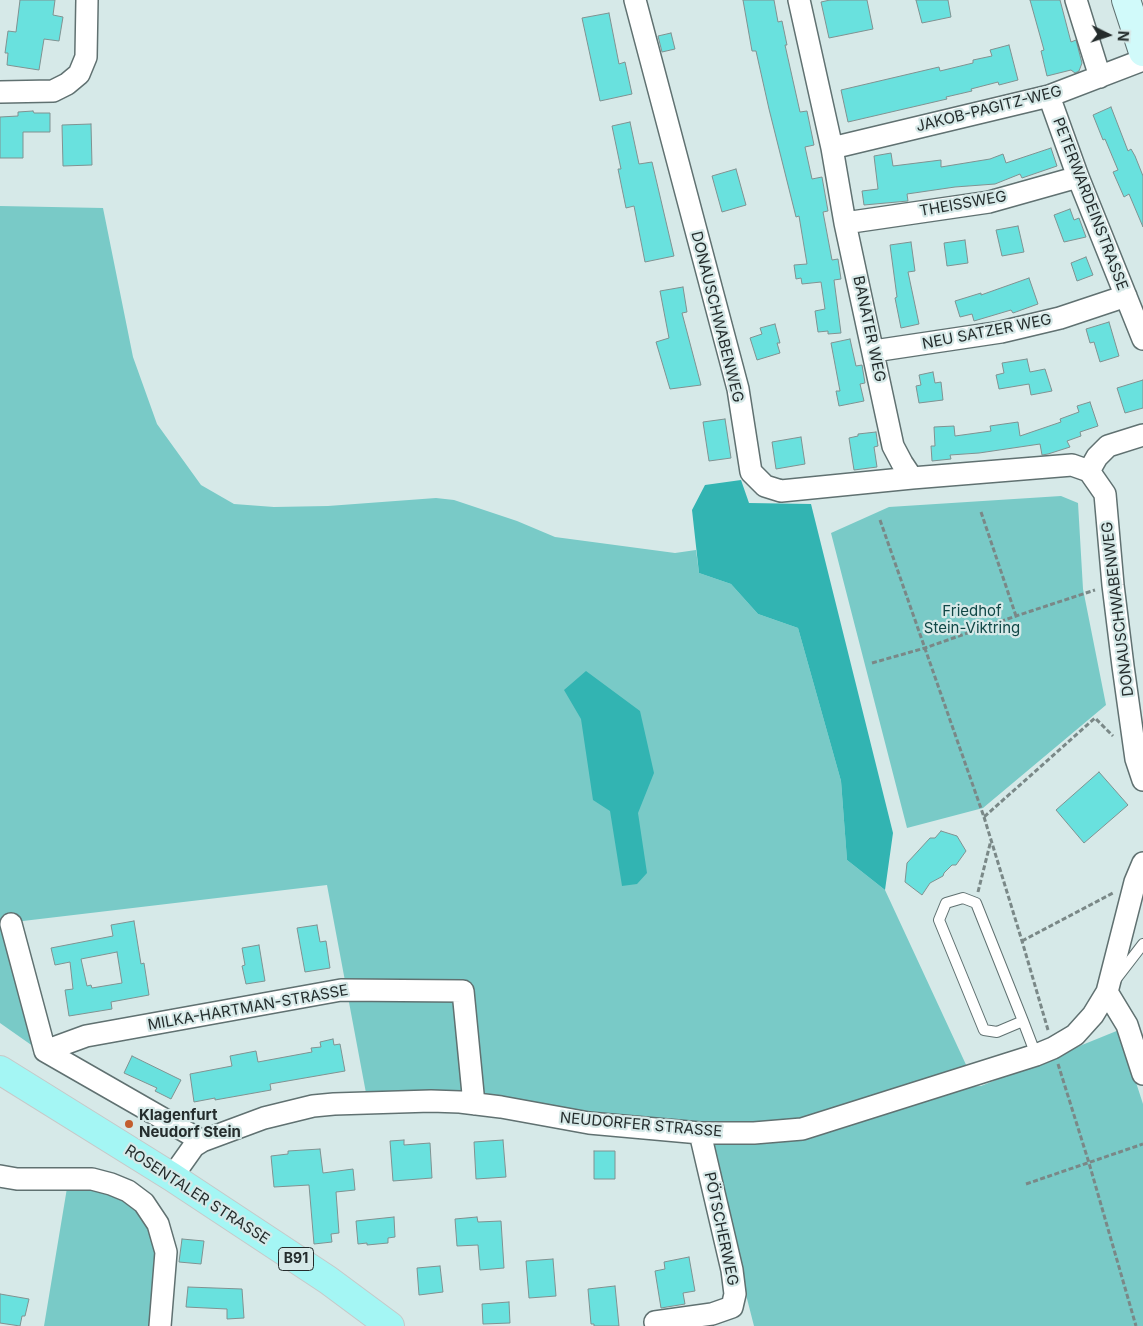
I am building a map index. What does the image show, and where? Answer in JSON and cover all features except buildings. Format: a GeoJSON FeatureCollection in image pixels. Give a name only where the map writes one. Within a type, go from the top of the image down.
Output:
{"type":"FeatureCollection","features":[{"type":"Feature","properties":{"kind":"main road"},"geometry":{"type":"LineString","coordinates":[[1126,0],[1143,52]]}},
{"type":"Feature","properties":{"kind":"main road","name":"ROSENTALER STRASSE"},"geometry":{"type":"LineString","coordinates":[[0,1070],[172,1177],[328,1280],[390,1326]]}},
{"type":"Feature","properties":{"kind":"street"},"geometry":{"type":"LineString","coordinates":[[0,92],[53,91],[67,84],[79,74],[86,57],[87,0]]}},
{"type":"Feature","properties":{"kind":"street","name":"DONAUSCHWABENWEG"},"geometry":{"type":"LineString","coordinates":[[635,0],[738,389],[751,472],[765,486],[781,491],[912,478]]}},
{"type":"Feature","properties":{"kind":"street","name":"BANATER WEG"},"geometry":{"type":"LineString","coordinates":[[799,0],[894,446],[912,478]]}},
{"type":"Feature","properties":{"kind":"street"},"geometry":{"type":"LineString","coordinates":[[1076,0],[1100,77]]}},
{"type":"Feature","properties":{"kind":"street","name":"JAKOB-PAGITZ-WEG"},"geometry":{"type":"LineString","coordinates":[[832,148],[1049,96],[1143,60]]}},
{"type":"Feature","properties":{"kind":"street","name":"PETERWARDEINSTRASSE"},"geometry":{"type":"LineString","coordinates":[[1049,96],[1078,177],[1143,339]]}},
{"type":"Feature","properties":{"kind":"street","name":"THEISSWEG"},"geometry":{"type":"LineString","coordinates":[[845,223],[989,202],[1078,177]]}},
{"type":"Feature","properties":{"kind":"street","name":"NEU SATZER WEG"},"geometry":{"type":"LineString","coordinates":[[874,351],[1001,332],[1060,318],[1126,296]]}},
{"type":"Feature","properties":{"kind":"street"},"geometry":{"type":"LineString","coordinates":[[912,478],[1072,465],[1090,471],[1096,457],[1108,446],[1143,435]]}},
{"type":"Feature","properties":{"kind":"street","name":"DONAUSCHWABENWEG"},"geometry":{"type":"LineString","coordinates":[[1090,471],[1105,494],[1113,585],[1136,759],[1143,780]]}},
{"type":"Feature","properties":{"kind":"street","name":"NEUDORFER STRASSE"},"geometry":{"type":"LineString","coordinates":[[172,1177],[194,1146],[202,1141],[264,1118],[313,1106],[334,1104],[431,1101],[474,1104],[589,1123],[700,1133],[754,1133],[802,1129],[1045,1052],[1075,1035],[1093,1015],[1107,992],[1139,873]]}},
{"type":"Feature","properties":{"kind":"street"},"geometry":{"type":"LineString","coordinates":[[11,924],[45,1051],[202,1141]]}},
{"type":"Feature","properties":{"kind":"street","name":"MILKA-HARTMAN-STRASSE"},"geometry":{"type":"LineString","coordinates":[[45,1051],[86,1036],[342,990],[463,991],[474,1104]]}},
{"type":"Feature","properties":{"kind":"street"},"geometry":{"type":"LineString","coordinates":[[1107,992],[1127,1024],[1143,1074]]}},
{"type":"Feature","properties":{"kind":"street","name":"PÖTSCHERWEG"},"geometry":{"type":"LineString","coordinates":[[655,1322],[712,1314],[732,1308],[735,1294],[732,1270],[700,1133]]}},
{"type":"Feature","properties":{"kind":"street"},"geometry":{"type":"LineString","coordinates":[[0,1176],[17,1179],[92,1179],[128,1191],[144,1203],[158,1224],[166,1252],[160,1326]]}},
{"type":"Feature","properties":{"kind":"lane"},"geometry":{"type":"LineString","coordinates":[[1023,1021],[997,1032],[984,1030],[939,920],[946,904],[963,898],[976,903],[1023,1021],[1045,1052]]}},
{"type":"Feature","properties":{"kind":"lane"},"geometry":{"type":"LineString","coordinates":[[1107,992],[1143,944]]}},
{"type":"Feature","properties":{"kind":"path"},"geometry":{"type":"LineString","coordinates":[[981,512],[1016,616]]}},
{"type":"Feature","properties":{"kind":"path"},"geometry":{"type":"LineString","coordinates":[[880,520],[992,839],[1022,940],[1045,1052],[1089,1163],[1136,1326]]}},
{"type":"Feature","properties":{"kind":"path"},"geometry":{"type":"LineString","coordinates":[[872,663],[925,648],[1113,585]]}},
{"type":"Feature","properties":{"kind":"path"},"geometry":{"type":"LineString","coordinates":[[984,817],[1095,718],[1136,759]]}},
{"type":"Feature","properties":{"kind":"path"},"geometry":{"type":"LineString","coordinates":[[976,903],[992,839]]}},
{"type":"Feature","properties":{"kind":"path"},"geometry":{"type":"LineString","coordinates":[[1022,940],[1139,873]]}},
{"type":"Feature","properties":{"kind":"path"},"geometry":{"type":"LineString","coordinates":[[1026,1184],[1143,1144]]}},
{"type":"Feature","properties":{"kind":"green space"},"geometry":{"type":"Polygon","coordinates":[[[0,206],[103,208],[133,357],[157,424],[201,485],[234,504],[274,507],[328,506],[436,498],[454,500],[517,521],[555,537],[675,553],[696,550],[699,573],[731,584],[758,614],[798,628],[841,781],[847,860],[885,890],[968,1069],[799,1123],[659,1124],[366,1093],[327,885],[6,923],[37,1049],[0,1023],[0,206]]]}},
{"type":"Feature","properties":{"kind":"green space","name":"Friedhof Stein-Viktring"},"geometry":{"type":"Polygon","coordinates":[[[1061,496],[1078,503],[1083,589],[1106,705],[983,808],[907,828],[831,533],[889,507],[1061,496]]]}},
{"type":"Feature","properties":{"kind":"green space"},"geometry":{"type":"Polygon","coordinates":[[[1119,1030],[1143,1104],[1143,1326],[754,1326],[713,1166],[715,1142],[794,1138],[837,1130],[965,1087],[981,1086],[1119,1030]]]}},
{"type":"Feature","properties":{"kind":"green space"},"geometry":{"type":"Polygon","coordinates":[[[67,1188],[104,1188],[131,1200],[151,1226],[158,1251],[153,1326],[44,1326],[67,1188]]]}},
{"type":"Feature","properties":{"kind":"shaded area"},"geometry":{"type":"Polygon","coordinates":[[[741,480],[749,503],[811,504],[893,833],[885,890],[847,860],[841,781],[798,628],[758,614],[731,584],[699,573],[692,510],[705,485],[741,480]]]}},
{"type":"Feature","properties":{"kind":"shaded area"},"geometry":{"type":"Polygon","coordinates":[[[586,671],[640,711],[654,773],[638,813],[647,873],[637,884],[622,886],[610,811],[593,800],[581,719],[564,690],[586,671]]]}},
{"type":"Feature","properties":{"kind":"place","name":"Klagenfurt Neudorf Stein"},"geometry":{"type":"Point","coordinates":[129,1124]}}]}
